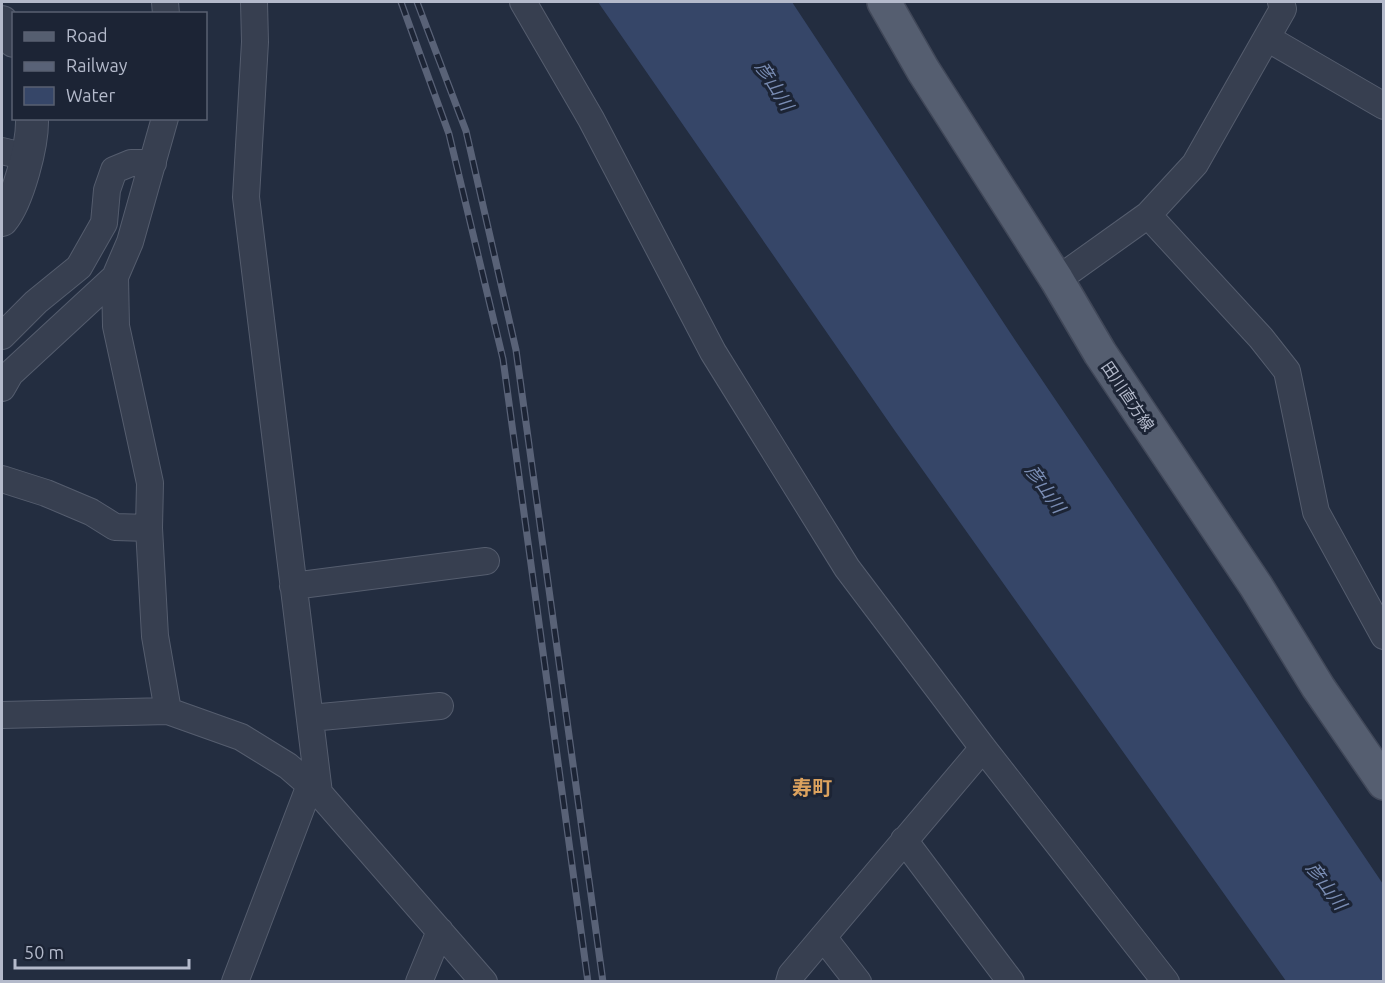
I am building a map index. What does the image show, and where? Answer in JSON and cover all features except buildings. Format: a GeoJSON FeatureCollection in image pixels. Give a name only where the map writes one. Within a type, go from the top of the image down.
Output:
{"type":"FeatureCollection","features":[{"type":"Feature","properties":{"kind":"main road","name":"田川直方線"},"geometry":{"type":"LineString","coordinates":[[884,2],[923,70],[1057,280],[1100,353],[1256,586],[1318,687],[1383,783]]}},
{"type":"Feature","properties":{"kind":"street"},"geometry":{"type":"LineString","coordinates":[[234,981],[315,789],[310,718],[246,197],[255,42],[254,2]]}},
{"type":"Feature","properties":{"kind":"street"},"geometry":{"type":"LineString","coordinates":[[524,2],[591,119],[712,352],[847,568],[983,748],[1166,981]]}},
{"type":"Feature","properties":{"kind":"street"},"geometry":{"type":"LineString","coordinates":[[1057,280],[1148,215],[1195,164],[1267,38],[1278,4]]}},
{"type":"Feature","properties":{"kind":"street"},"geometry":{"type":"LineString","coordinates":[[2,22],[12,38]]}},
{"type":"Feature","properties":{"kind":"street"},"geometry":{"type":"LineString","coordinates":[[1267,38],[1383,106]]}},
{"type":"Feature","properties":{"kind":"street"},"geometry":{"type":"LineString","coordinates":[[2,220],[24,171],[14,154],[33,126],[32,120]]}},
{"type":"Feature","properties":{"kind":"street"},"geometry":{"type":"LineString","coordinates":[[164,120],[130,242],[116,277],[116,326],[150,483],[149,528],[155,636],[168,711]]}},
{"type":"Feature","properties":{"kind":"street"},"geometry":{"type":"LineString","coordinates":[[2,336],[36,302],[79,267],[104,223],[107,190],[114,170],[131,163],[153,163]]}},
{"type":"Feature","properties":{"kind":"street"},"geometry":{"type":"LineString","coordinates":[[1148,215],[1261,338],[1287,371],[1316,512],[1383,636]]}},
{"type":"Feature","properties":{"kind":"street"},"geometry":{"type":"LineString","coordinates":[[2,388],[10,374],[116,277]]}},
{"type":"Feature","properties":{"kind":"street"},"geometry":{"type":"LineString","coordinates":[[2,479],[55,496],[91,512],[115,527],[149,528]]}},
{"type":"Feature","properties":{"kind":"street"},"geometry":{"type":"LineString","coordinates":[[293,586],[486,561]]}},
{"type":"Feature","properties":{"kind":"street"},"geometry":{"type":"LineString","coordinates":[[310,718],[440,706]]}},
{"type":"Feature","properties":{"kind":"street"},"geometry":{"type":"LineString","coordinates":[[2,715],[168,711],[241,737],[288,766],[315,789],[484,981]]}},
{"type":"Feature","properties":{"kind":"street"},"geometry":{"type":"LineString","coordinates":[[789,981],[791,975],[983,748]]}},
{"type":"Feature","properties":{"kind":"street"},"geometry":{"type":"LineString","coordinates":[[904,840],[1011,981]]}},
{"type":"Feature","properties":{"kind":"street"},"geometry":{"type":"LineString","coordinates":[[419,981],[440,932]]}},
{"type":"Feature","properties":{"kind":"street"},"geometry":{"type":"LineString","coordinates":[[823,937],[858,981]]}},
{"type":"Feature","properties":{"kind":"water","name":"彦山川"},"geometry":{"type":"Polygon","coordinates":[[[598,2],[792,2],[1015,340],[1383,884],[1383,981],[1286,981],[895,431],[598,2]]]}},
{"type":"Feature","properties":{"kind":"railway"},"geometry":{"type":"LineString","coordinates":[[401,2],[449,134],[503,359],[588,982]]}},
{"type":"Feature","properties":{"kind":"railway"},"geometry":{"type":"LineString","coordinates":[[417,2],[466,131],[516,350],[603,982]]}},
{"type":"Feature","properties":{"kind":"district","name":"寿町"},"geometry":{"type":"Point","coordinates":[812,788]}}]}
